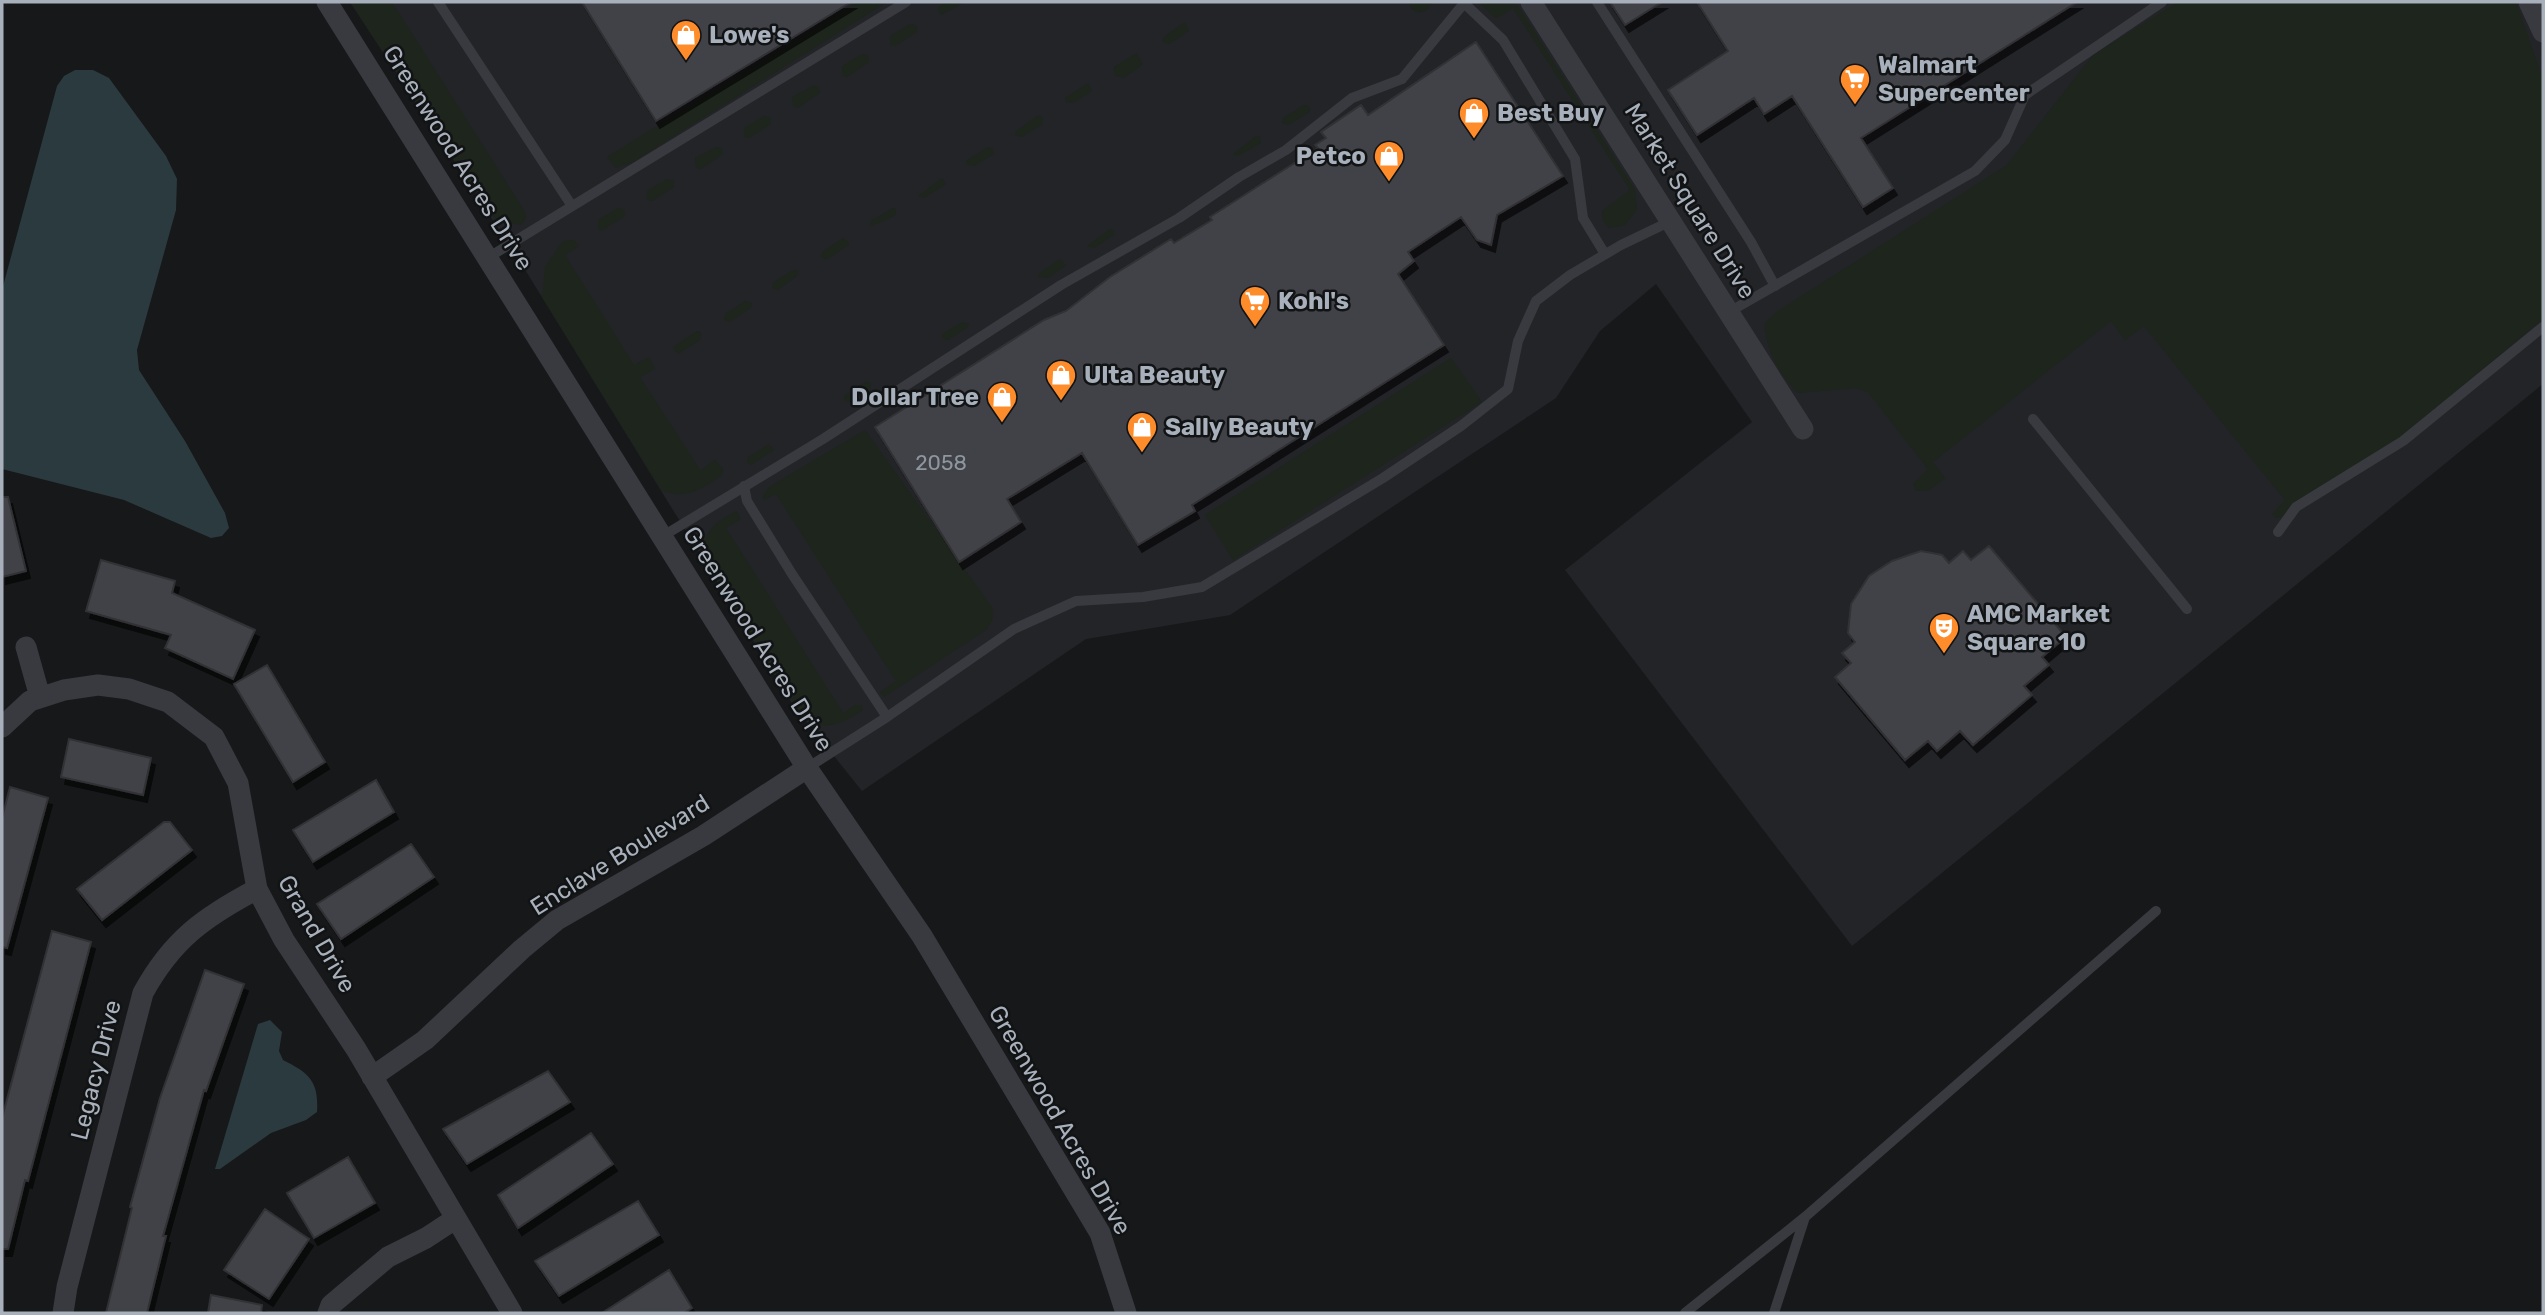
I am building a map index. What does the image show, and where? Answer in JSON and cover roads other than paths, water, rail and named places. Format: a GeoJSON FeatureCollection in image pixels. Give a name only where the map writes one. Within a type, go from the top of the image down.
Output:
{"type":"FeatureCollection","features":[{"type":"Feature","properties":{"kind":"street","name":"Greenwood Acres Drive"},"geometry":{"type":"LineString","coordinates":[[327,2],[807,768],[922,936],[1100,1233],[1126,1313]]}},
{"type":"Feature","properties":{"kind":"street","name":"Market Square Drive"},"geometry":{"type":"LineString","coordinates":[[1531,2],[1803,429]]}},
{"type":"Feature","properties":{"kind":"street"},"geometry":{"type":"LineString","coordinates":[[2529,2],[2543,32]]}},
{"type":"Feature","properties":{"kind":"street"},"geometry":{"type":"LineString","coordinates":[[26,647],[40,697]]}},
{"type":"Feature","properties":{"kind":"street","name":"Grand Drive"},"geometry":{"type":"LineString","coordinates":[[2,727],[21,706],[40,697],[88,686],[139,691],[168,702],[214,737],[238,783],[257,889],[284,940],[372,1077],[512,1313]]}},
{"type":"Feature","properties":{"kind":"street","name":"Enclave Boulevard"},"geometry":{"type":"LineString","coordinates":[[372,1077],[425,1040],[557,920],[703,836],[807,768]]}},
{"type":"Feature","properties":{"kind":"street","name":"Legacy Drive"},"geometry":{"type":"LineString","coordinates":[[63,1313],[67,1287],[143,993],[158,966],[183,937],[227,905],[257,889]]}},
{"type":"Feature","properties":{"kind":"street"},"geometry":{"type":"LineString","coordinates":[[328,1313],[331,1305],[388,1256],[426,1238],[455,1219]]}},
{"type":"Feature","properties":{"kind":"lane"},"geometry":{"type":"LineString","coordinates":[[438,2],[572,206]]}},
{"type":"Feature","properties":{"kind":"lane"},"geometry":{"type":"LineString","coordinates":[[489,257],[906,2]]}},
{"type":"Feature","properties":{"kind":"lane"},"geometry":{"type":"LineString","coordinates":[[663,536],[1061,285],[1168,224],[1286,150],[1352,98],[1402,79],[1464,2],[1503,40],[1576,159],[1583,218],[1605,254]]}},
{"type":"Feature","properties":{"kind":"lane"},"geometry":{"type":"LineString","coordinates":[[1597,2],[1751,242],[1775,286]]}},
{"type":"Feature","properties":{"kind":"lane"},"geometry":{"type":"LineString","coordinates":[[1729,312],[1975,171],[2006,140],[2025,95],[2162,2]]}},
{"type":"Feature","properties":{"kind":"lane"},"geometry":{"type":"LineString","coordinates":[[807,768],[887,717],[1014,628],[1076,601],[1143,597],[1202,587],[1383,478],[1461,426],[1508,389],[1518,341],[1536,301],[1605,254],[1671,221]]}},
{"type":"Feature","properties":{"kind":"lane"},"geometry":{"type":"LineString","coordinates":[[2278,532],[2296,507],[2403,441],[2543,327]]}},
{"type":"Feature","properties":{"kind":"lane"},"geometry":{"type":"LineString","coordinates":[[2033,419],[2187,610]]}},
{"type":"Feature","properties":{"kind":"lane"},"geometry":{"type":"LineString","coordinates":[[744,486],[747,501],[792,574],[887,717]]}},
{"type":"Feature","properties":{"kind":"lane"},"geometry":{"type":"LineString","coordinates":[[1685,1313],[1805,1217],[2156,911]]}},
{"type":"Feature","properties":{"kind":"lane"},"geometry":{"type":"LineString","coordinates":[[1774,1313],[1805,1217]]}},
{"type":"Feature","properties":{"kind":"place","name":"Lowe's"},"geometry":{"type":"Point","coordinates":[686,62]}},
{"type":"Feature","properties":{"kind":"place","name":"Walmart Supercenter"},"geometry":{"type":"Point","coordinates":[1855,106]}},
{"type":"Feature","properties":{"kind":"place","name":"Best Buy"},"geometry":{"type":"Point","coordinates":[1474,140]}},
{"type":"Feature","properties":{"kind":"place","name":"Petco"},"geometry":{"type":"Point","coordinates":[1389,183]}},
{"type":"Feature","properties":{"kind":"place","name":"Kohl's"},"geometry":{"type":"Point","coordinates":[1255,328]}},
{"type":"Feature","properties":{"kind":"place","name":"Ulta Beauty"},"geometry":{"type":"Point","coordinates":[1061,402]}},
{"type":"Feature","properties":{"kind":"place","name":"Dollar Tree"},"geometry":{"type":"Point","coordinates":[1002,424]}},
{"type":"Feature","properties":{"kind":"place","name":"Sally Beauty"},"geometry":{"type":"Point","coordinates":[1142,454]}},
{"type":"Feature","properties":{"kind":"place","name":"AMC Market Square 10"},"geometry":{"type":"Point","coordinates":[1944,655]}}]}
